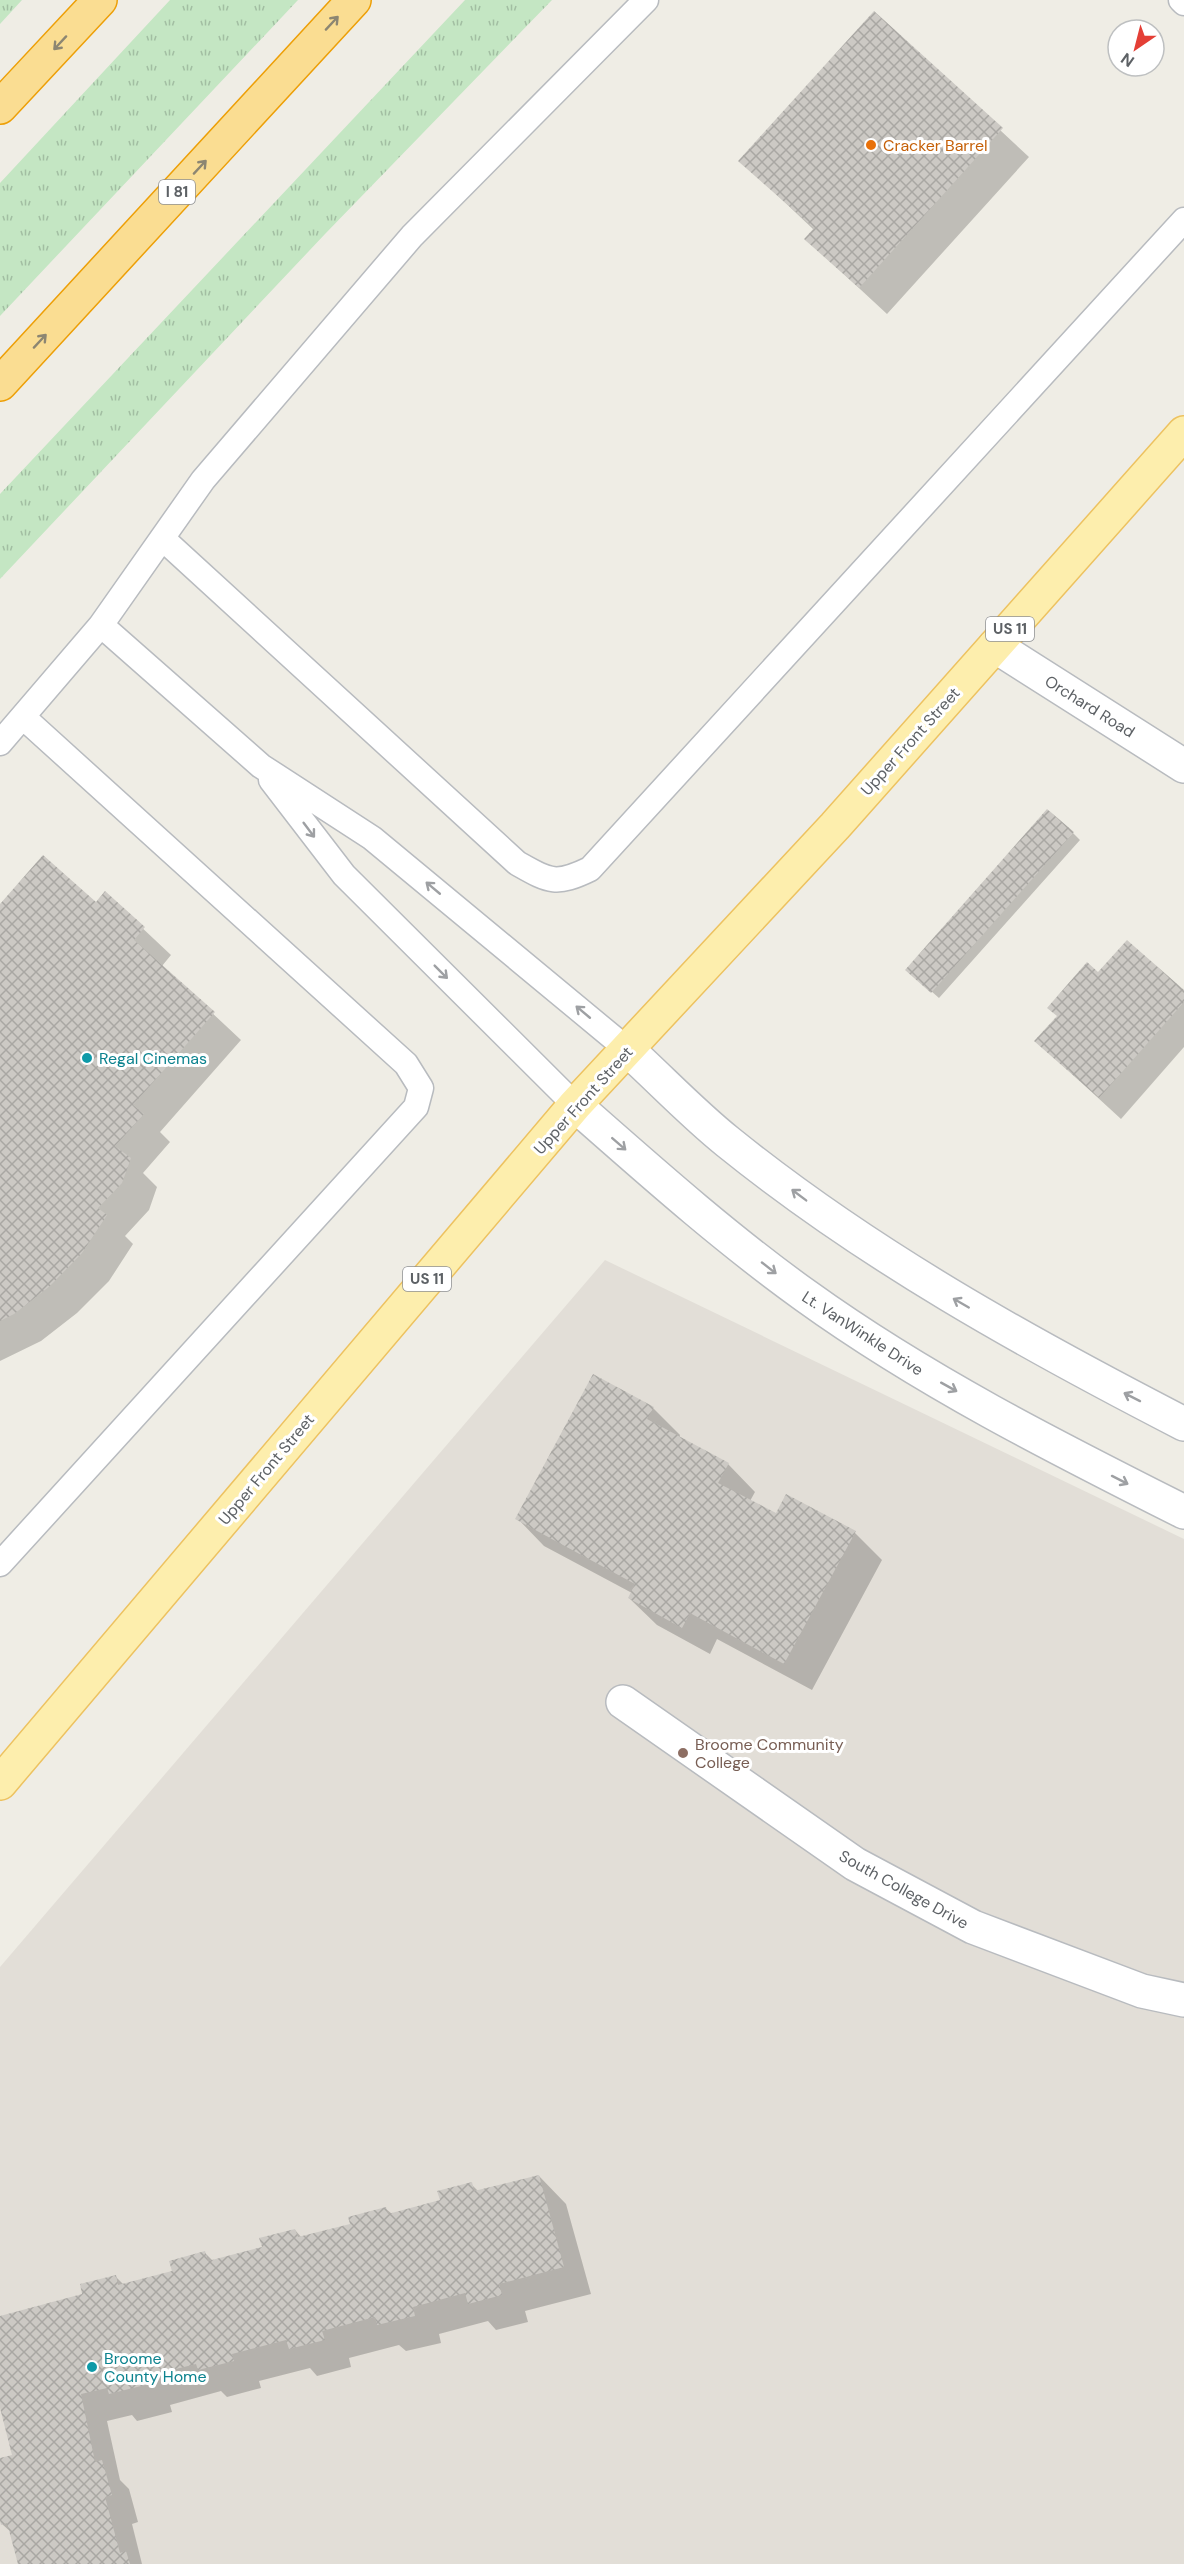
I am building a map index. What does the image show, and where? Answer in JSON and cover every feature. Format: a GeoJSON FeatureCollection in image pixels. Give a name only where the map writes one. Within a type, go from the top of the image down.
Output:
{"type":"FeatureCollection","features":[{"type":"Feature","properties":{"kind":"highway"},"geometry":{"type":"LineString","coordinates":[[0,107],[100,0]]}},
{"type":"Feature","properties":{"kind":"highway","name":"I 81"},"geometry":{"type":"LineString","coordinates":[[0,384],[354,0]]}},
{"type":"Feature","properties":{"kind":"main road","name":"Upper Front Street"},"geometry":{"type":"LineString","coordinates":[[0,1784],[575,1105],[835,826],[1184,433]]}},
{"type":"Feature","properties":{"kind":"street","name":"Orchard Road"},"geometry":{"type":"LineString","coordinates":[[995,646],[1184,766]]}},
{"type":"Feature","properties":{"kind":"street"},"geometry":{"type":"LineString","coordinates":[[628,1050],[727,1141],[834,1221],[917,1277],[1038,1348],[1184,1424]]}},
{"type":"Feature","properties":{"kind":"street","name":"Lt. VanWinkle Drive"},"geometry":{"type":"LineString","coordinates":[[575,1105],[680,1197],[806,1296],[934,1379],[1184,1512]]}},
{"type":"Feature","properties":{"kind":"street","name":"South College Drive"},"geometry":{"type":"LineString","coordinates":[[623,1702],[855,1864],[973,1927],[1142,1991],[1184,2000]]}},
{"type":"Feature","properties":{"kind":"lane"},"geometry":{"type":"LineString","coordinates":[[0,743],[100,625],[203,480],[412,236],[646,0]]}},
{"type":"Feature","properties":{"kind":"lane"},"geometry":{"type":"LineString","coordinates":[[1180,0],[1184,3]]}},
{"type":"Feature","properties":{"kind":"lane"},"geometry":{"type":"LineString","coordinates":[[162,538],[517,863],[543,878],[566,881],[590,869],[1184,220]]}},
{"type":"Feature","properties":{"kind":"lane"},"geometry":{"type":"LineString","coordinates":[[100,625],[261,766],[372,838],[628,1050]]}},
{"type":"Feature","properties":{"kind":"lane"},"geometry":{"type":"LineString","coordinates":[[0,1564],[416,1107],[421,1088],[406,1064],[390,1049],[23,717]]}},
{"type":"Feature","properties":{"kind":"lane"},"geometry":{"type":"LineString","coordinates":[[261,766],[344,875],[575,1105]]}},
{"type":"Feature","properties":{"kind":"shaded area","name":"Broome Community College"},"geometry":{"type":"Polygon","coordinates":[[[605,1260],[1184,1539],[1184,2564],[0,2564],[0,1967],[605,1260]]]}},
{"type":"Feature","properties":{"kind":"green space"},"geometry":{"type":"Polygon","coordinates":[[[0,0],[22,0],[0,24],[0,0]]]}},
{"type":"Feature","properties":{"kind":"green space"},"geometry":{"type":"Polygon","coordinates":[[[170,0],[298,0],[0,316],[0,183],[170,0]]]}},
{"type":"Feature","properties":{"kind":"green space"},"geometry":{"type":"Polygon","coordinates":[[[465,0],[552,0],[325,234],[0,579],[0,494],[465,0]]]}},
{"type":"Feature","properties":{"kind":"building","name":"Cracker Barrel"},"geometry":{"type":"Polygon","coordinates":[[[874,11],[1003,128],[859,288],[804,239],[814,228],[738,161],[874,11]]]}},
{"type":"Feature","properties":{"kind":"building"},"geometry":{"type":"Polygon","coordinates":[[[1047,809],[1074,832],[931,993],[905,970],[1047,809]]]}},
{"type":"Feature","properties":{"kind":"building","name":"Regal Cinemas"},"geometry":{"type":"Polygon","coordinates":[[[43,855],[96,902],[105,891],[145,927],[134,940],[215,1012],[133,1105],[144,1114],[115,1146],[131,1158],[122,1183],[98,1208],[107,1215],[82,1253],[50,1286],[14,1314],[0,1321],[0,904],[43,855]]]}},
{"type":"Feature","properties":{"kind":"building"},"geometry":{"type":"Polygon","coordinates":[[[1127,940],[1184,990],[1184,1002],[1099,1098],[1034,1041],[1057,1016],[1047,1008],[1087,962],[1098,972],[1127,940]]]}},
{"type":"Feature","properties":{"kind":"building"},"geometry":{"type":"Polygon","coordinates":[[[593,1374],[654,1407],[647,1419],[729,1463],[718,1483],[776,1513],[786,1494],[856,1531],[784,1664],[690,1613],[682,1628],[628,1598],[635,1584],[515,1519],[593,1374]]]}},
{"type":"Feature","properties":{"kind":"building","name":"Broome County Home"},"geometry":{"type":"Polygon","coordinates":[[[539,2175],[564,2267],[499,2284],[502,2295],[468,2304],[465,2293],[413,2307],[415,2316],[377,2325],[375,2317],[322,2331],[325,2340],[289,2349],[286,2340],[232,2354],[234,2361],[198,2370],[196,2364],[144,2377],[145,2385],[109,2394],[107,2388],[81,2394],[95,2462],[102,2460],[112,2495],[105,2497],[120,2553],[126,2551],[130,2564],[18,2564],[7,2523],[1,2525],[0,2521],[0,2458],[12,2455],[0,2408],[0,2316],[82,2294],[80,2284],[116,2275],[118,2285],[172,2271],[169,2261],[205,2251],[208,2261],[262,2247],[259,2238],[295,2229],[298,2237],[350,2224],[348,2217],[386,2207],[388,2214],[440,2200],[437,2191],[472,2182],[474,2191],[539,2175]]]}},
{"type":"Feature","properties":{"kind":"place","name":"Cracker Barrel"},"geometry":{"type":"Point","coordinates":[871,145]}},
{"type":"Feature","properties":{"kind":"place","name":"Regal Cinemas"},"geometry":{"type":"Point","coordinates":[87,1058]}},
{"type":"Feature","properties":{"kind":"place","name":"Broome Community College"},"geometry":{"type":"Point","coordinates":[683,1753]}},
{"type":"Feature","properties":{"kind":"place","name":"Broome County Home"},"geometry":{"type":"Point","coordinates":[92,2367]}}]}
